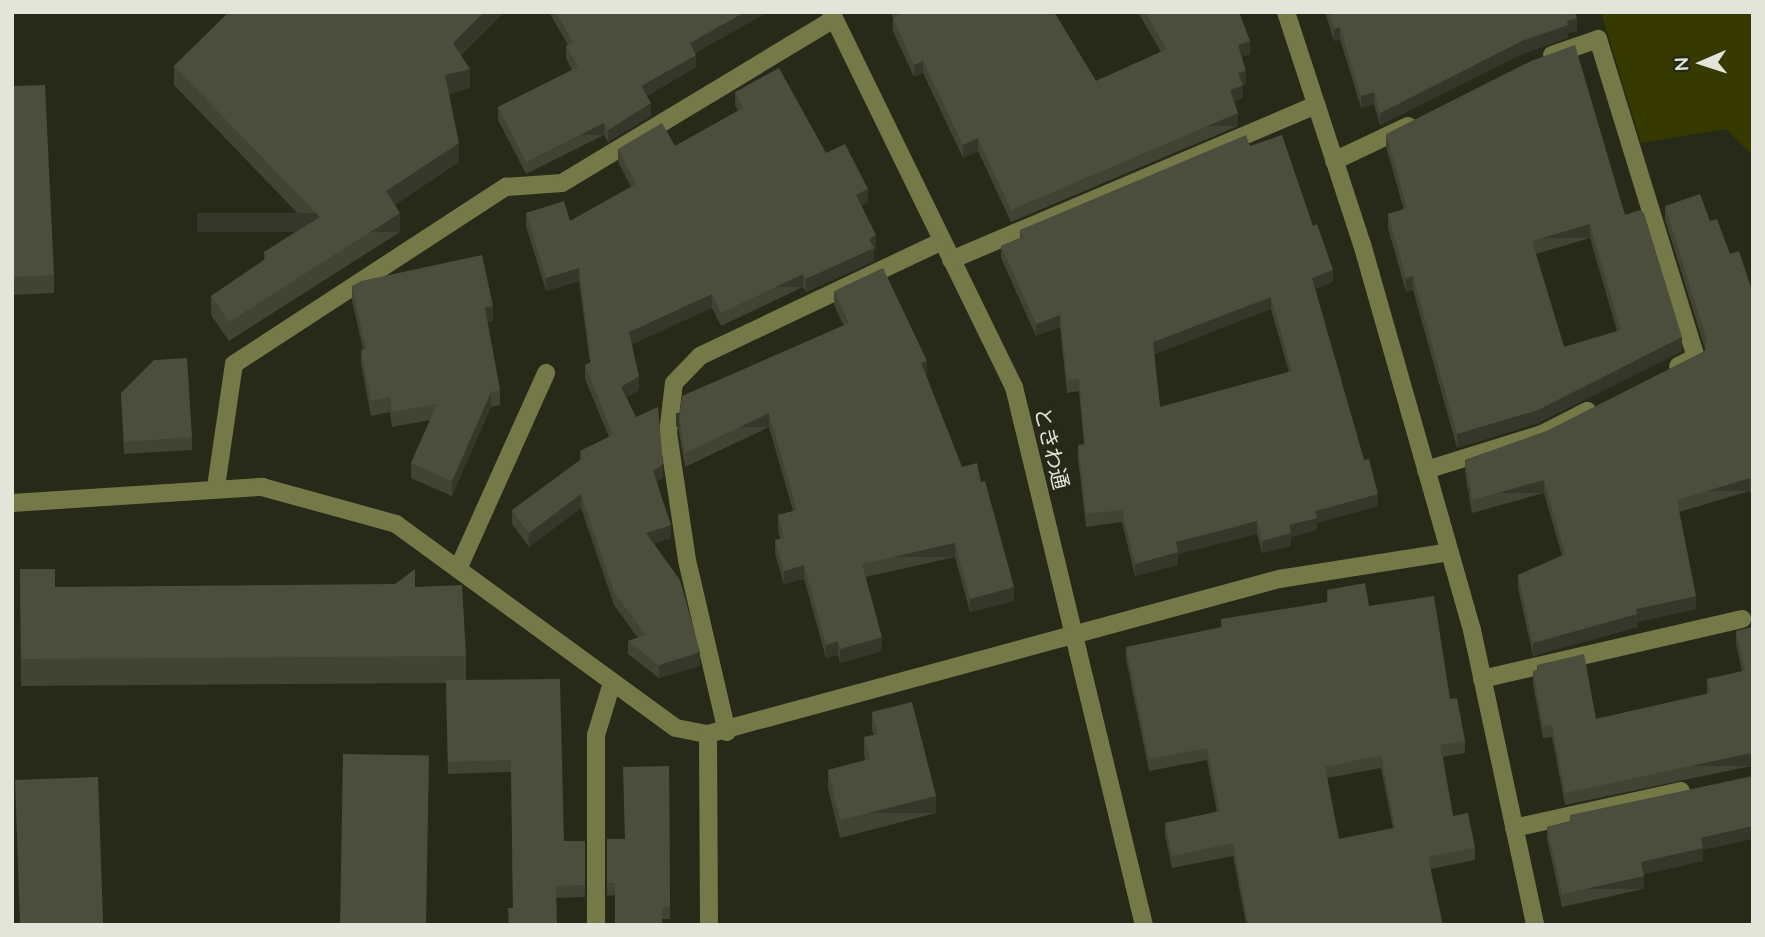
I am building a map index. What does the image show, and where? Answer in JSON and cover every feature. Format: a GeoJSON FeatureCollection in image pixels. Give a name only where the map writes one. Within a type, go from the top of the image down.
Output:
{"type":"FeatureCollection","features":[{"type":"Feature","properties":{"kind":"street"},"geometry":{"type":"LineString","coordinates":[[1286,12],[1334,161],[1449,552],[1482,679],[1535,925]]}},
{"type":"Feature","properties":{"kind":"street"},"geometry":{"type":"LineString","coordinates":[[216,487],[234,364],[506,187],[562,183],[833,16]]}},
{"type":"Feature","properties":{"kind":"street","name":"ときわ通"},"geometry":{"type":"LineString","coordinates":[[833,16],[1014,387],[1144,925]]}},
{"type":"Feature","properties":{"kind":"street"},"geometry":{"type":"LineString","coordinates":[[1539,60],[1598,38],[1696,357],[1661,375]]}},
{"type":"Feature","properties":{"kind":"street"},"geometry":{"type":"LineString","coordinates":[[951,260],[1316,105]]}},
{"type":"Feature","properties":{"kind":"street"},"geometry":{"type":"LineString","coordinates":[[1334,161],[1430,115]]}},
{"type":"Feature","properties":{"kind":"street"},"geometry":{"type":"LineString","coordinates":[[727,732],[687,560],[668,433],[674,383],[701,356],[942,241]]}},
{"type":"Feature","properties":{"kind":"street"},"geometry":{"type":"LineString","coordinates":[[457,569],[546,373]]}},
{"type":"Feature","properties":{"kind":"street"},"geometry":{"type":"LineString","coordinates":[[1426,470],[1542,433],[1601,404]]}},
{"type":"Feature","properties":{"kind":"street"},"geometry":{"type":"LineString","coordinates":[[12,503],[216,487],[262,486],[396,524],[676,728],[708,734],[727,732],[1072,633],[1279,579],[1449,552]]}},
{"type":"Feature","properties":{"kind":"street"},"geometry":{"type":"LineString","coordinates":[[1482,679],[1742,619]]}},
{"type":"Feature","properties":{"kind":"street"},"geometry":{"type":"LineString","coordinates":[[596,925],[596,735],[612,683]]}},
{"type":"Feature","properties":{"kind":"street"},"geometry":{"type":"LineString","coordinates":[[708,734],[709,925]]}},
{"type":"Feature","properties":{"kind":"street"},"geometry":{"type":"LineString","coordinates":[[1514,828],[1699,788]]}},
{"type":"Feature","properties":{"kind":"shaded area"},"geometry":{"type":"Polygon","coordinates":[[[1601,12],[1753,12],[1753,156],[1726,129],[1641,143],[1601,12]]]}},
{"type":"Feature","properties":{"kind":"building"},"geometry":{"type":"Polygon","coordinates":[[[229,12],[484,12],[453,43],[470,69],[445,75],[459,143],[386,191],[400,213],[229,322],[211,296],[267,258],[264,252],[320,217],[174,66],[229,12]]]}},
{"type":"Feature","properties":{"kind":"building"},"geometry":{"type":"Polygon","coordinates":[[[556,12],[745,12],[690,43],[696,55],[641,86],[651,103],[608,130],[604,123],[526,162],[498,107],[578,67],[566,46],[573,42],[556,12]]]}},
{"type":"Feature","properties":{"kind":"building"},"geometry":{"type":"Polygon","coordinates":[[[897,12],[1054,12],[1096,81],[1167,49],[1145,12],[1239,12],[1250,41],[1238,45],[1246,71],[1238,73],[1243,85],[1230,90],[1238,113],[1011,210],[978,138],[963,145],[923,61],[914,65],[893,18],[898,16],[897,12]]]}},
{"type":"Feature","properties":{"kind":"building"},"geometry":{"type":"Polygon","coordinates":[[[1329,12],[1575,12],[1577,18],[1567,21],[1568,25],[1522,41],[1380,113],[1374,92],[1361,96],[1340,27],[1334,29],[1329,12]]]}},
{"type":"Feature","properties":{"kind":"building"},"geometry":{"type":"Polygon","coordinates":[[[1575,45],[1625,215],[1640,210],[1644,213],[1682,337],[1538,410],[1457,434],[1413,276],[1406,278],[1388,214],[1407,208],[1386,134],[1531,61],[1575,45]],[[1590,224],[1532,241],[1564,347],[1621,330],[1590,224]]]}},
{"type":"Feature","properties":{"kind":"building"},"geometry":{"type":"Polygon","coordinates":[[[779,68],[826,153],[845,144],[868,189],[856,195],[876,235],[869,239],[874,248],[806,279],[803,274],[721,313],[712,294],[629,332],[639,376],[621,387],[636,417],[658,407],[663,464],[653,471],[671,525],[646,533],[680,580],[700,652],[659,665],[628,641],[646,635],[614,592],[581,494],[529,533],[512,510],[583,458],[580,451],[613,435],[585,365],[591,362],[579,268],[546,278],[526,213],[564,201],[570,221],[636,184],[618,149],[662,123],[675,146],[743,108],[735,92],[779,68]]]}},
{"type":"Feature","properties":{"kind":"building"},"geometry":{"type":"Polygon","coordinates":[[[45,85],[54,275],[12,277],[12,86],[45,85]]]}},
{"type":"Feature","properties":{"kind":"building"},"geometry":{"type":"Polygon","coordinates":[[[1246,135],[1250,146],[1282,135],[1313,226],[1317,224],[1333,270],[1312,278],[1364,460],[1369,459],[1378,494],[1315,511],[1317,518],[1289,525],[1291,533],[1262,541],[1257,521],[1176,542],[1178,552],[1135,564],[1122,510],[1086,514],[1078,445],[1085,444],[1079,379],[1067,380],[1060,315],[1036,324],[1001,246],[1023,237],[1020,230],[1246,135]],[[1271,297],[1153,342],[1160,407],[1292,371],[1271,297]]]}},
{"type":"Feature","properties":{"kind":"building"},"geometry":{"type":"Polygon","coordinates":[[[1700,194],[1710,221],[1717,219],[1730,254],[1739,251],[1753,294],[1753,488],[1750,478],[1677,500],[1696,596],[1636,609],[1637,614],[1533,643],[1518,575],[1565,554],[1544,480],[1472,500],[1465,460],[1547,431],[1705,351],[1707,341],[1665,206],[1700,194]]]}},
{"type":"Feature","properties":{"kind":"building"},"geometry":{"type":"Polygon","coordinates":[[[482,255],[493,306],[485,308],[500,390],[491,392],[452,481],[411,463],[437,404],[392,412],[390,397],[371,401],[361,350],[366,349],[352,286],[361,281],[482,255]]]}},
{"type":"Feature","properties":{"kind":"building"},"geometry":{"type":"Polygon","coordinates":[[[883,268],[927,361],[921,363],[962,467],[977,463],[981,482],[985,481],[1014,587],[970,599],[955,543],[862,564],[882,637],[840,649],[838,641],[826,645],[804,565],[784,571],[775,540],[784,538],[778,515],[797,510],[769,413],[685,453],[679,419],[682,396],[849,323],[834,291],[883,268]]]}},
{"type":"Feature","properties":{"kind":"building"},"geometry":{"type":"Polygon","coordinates":[[[187,358],[192,437],[124,442],[121,393],[154,360],[187,358]]]}},
{"type":"Feature","properties":{"kind":"building"},"geometry":{"type":"Polygon","coordinates":[[[20,569],[55,569],[55,587],[395,584],[415,569],[415,587],[462,585],[466,656],[21,659],[20,569]]]}},
{"type":"Feature","properties":{"kind":"building"},"geometry":{"type":"Polygon","coordinates":[[[1365,583],[1369,606],[1434,596],[1450,699],[1457,698],[1465,741],[1440,745],[1453,816],[1468,813],[1475,848],[1428,857],[1443,925],[1240,925],[1248,923],[1233,843],[1172,856],[1165,823],[1220,811],[1207,748],[1149,759],[1126,647],[1222,627],[1221,619],[1329,602],[1327,590],[1365,583]],[[1381,755],[1325,767],[1339,839],[1395,828],[1381,755]]]}},
{"type":"Feature","properties":{"kind":"building"},"geometry":{"type":"Polygon","coordinates":[[[1753,627],[1753,754],[1565,793],[1552,724],[1543,726],[1533,671],[1539,670],[1537,665],[1584,654],[1596,719],[1710,693],[1707,679],[1745,671],[1736,631],[1753,627]]]}},
{"type":"Feature","properties":{"kind":"building"},"geometry":{"type":"Polygon","coordinates":[[[560,679],[564,841],[585,841],[585,885],[556,886],[557,925],[509,925],[508,908],[513,908],[511,760],[448,762],[446,680],[560,679]]]}},
{"type":"Feature","properties":{"kind":"building"},"geometry":{"type":"Polygon","coordinates":[[[912,702],[936,796],[840,820],[828,770],[870,759],[864,737],[878,734],[872,712],[912,702]]]}},
{"type":"Feature","properties":{"kind":"building"},"geometry":{"type":"Polygon","coordinates":[[[343,754],[429,756],[426,925],[340,925],[343,754]]]}},
{"type":"Feature","properties":{"kind":"building"},"geometry":{"type":"Polygon","coordinates":[[[669,766],[670,907],[662,907],[662,925],[615,925],[615,883],[607,883],[607,839],[625,839],[623,767],[669,766]]]}},
{"type":"Feature","properties":{"kind":"building"},"geometry":{"type":"Polygon","coordinates":[[[1753,776],[1753,826],[1701,838],[1703,848],[1641,862],[1644,876],[1562,894],[1547,827],[1571,821],[1570,815],[1753,776]]]}},
{"type":"Feature","properties":{"kind":"building"},"geometry":{"type":"Polygon","coordinates":[[[98,777],[103,925],[20,925],[15,780],[98,777]]]}}]}
